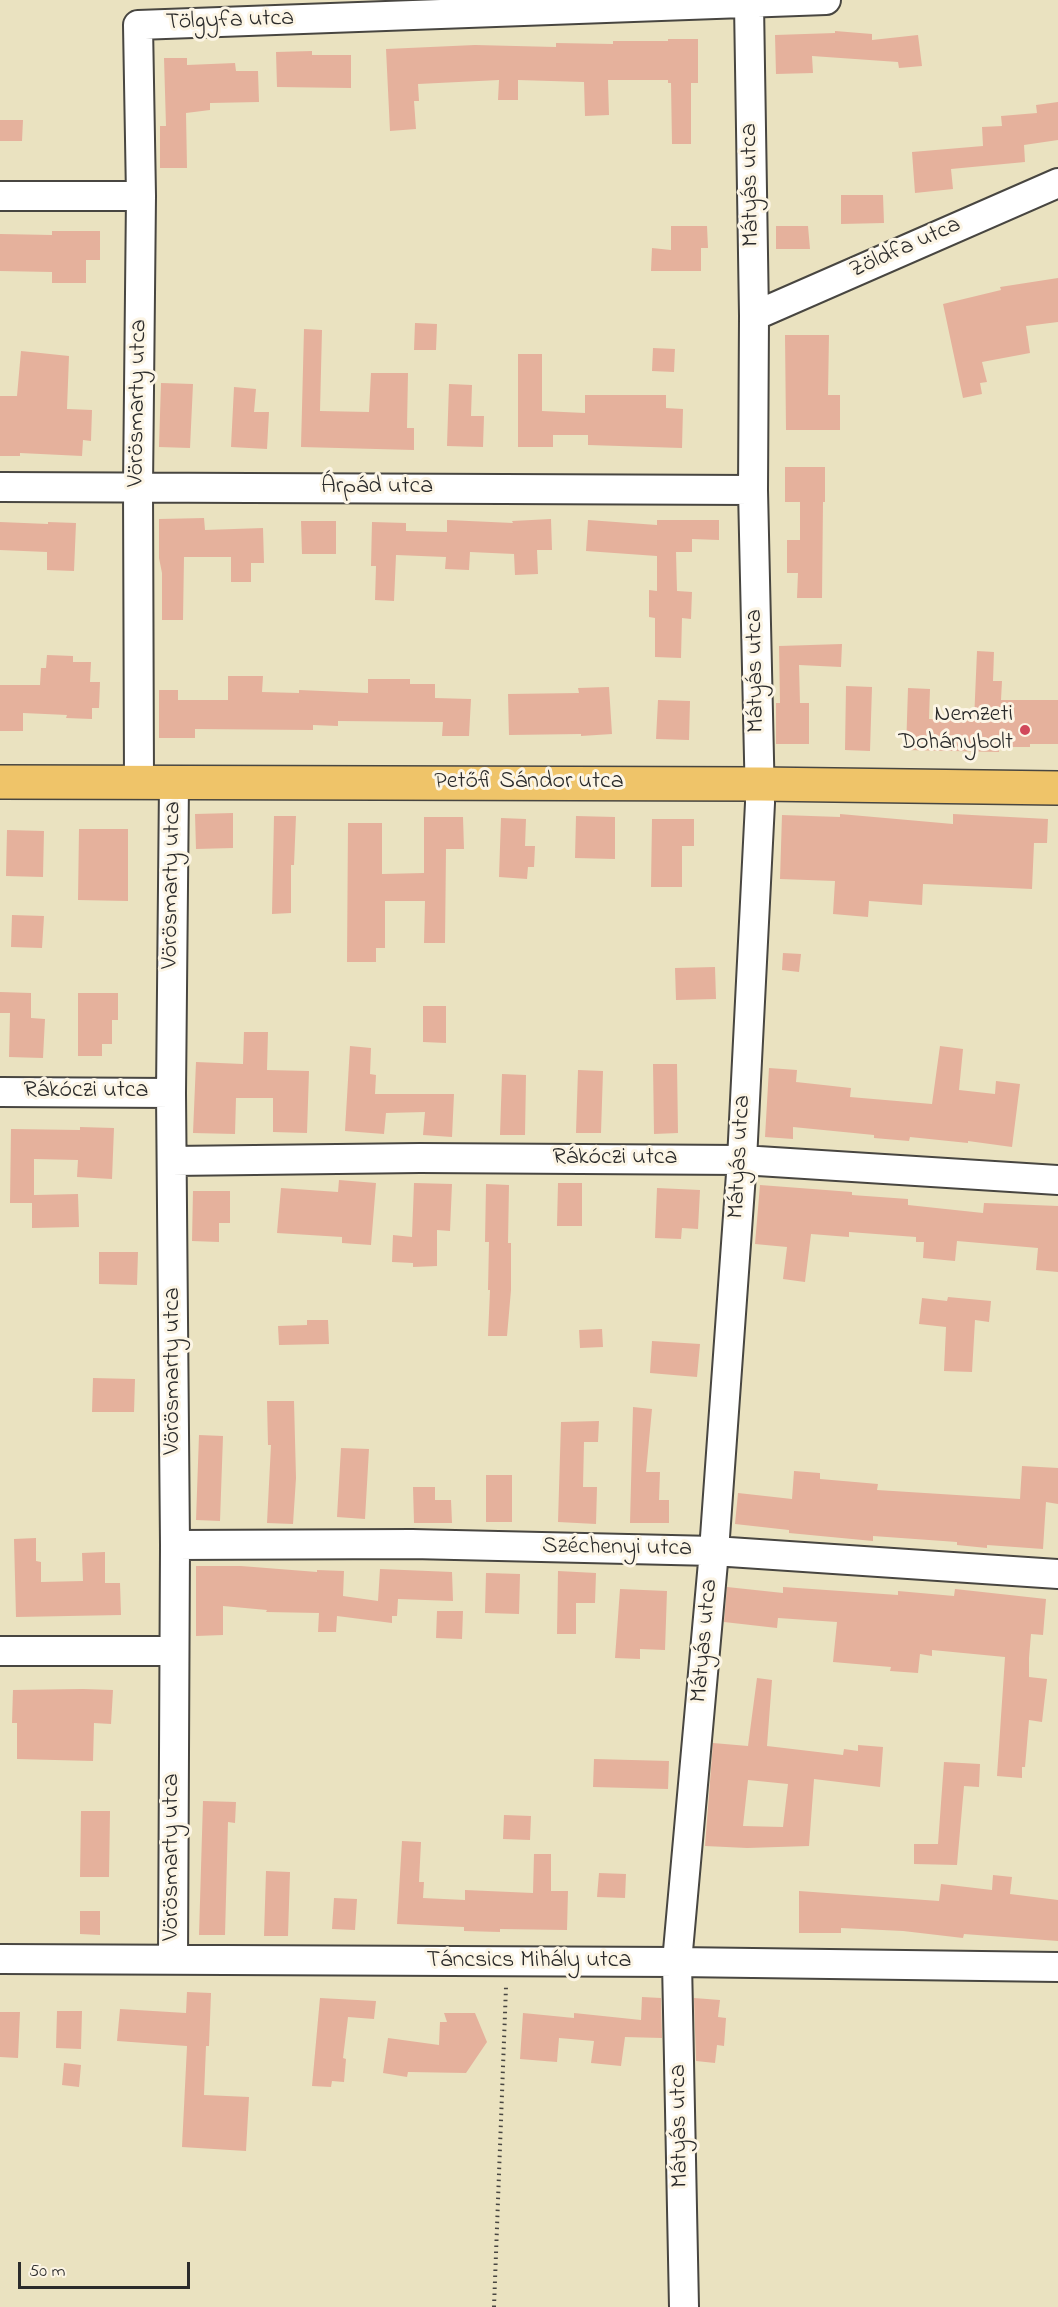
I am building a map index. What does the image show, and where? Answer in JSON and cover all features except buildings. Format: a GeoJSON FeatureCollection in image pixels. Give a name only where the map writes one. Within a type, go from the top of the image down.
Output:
{"type":"FeatureCollection","features":[{"type":"Feature","properties":{"kind":"main road","name":"Petőfi Sándor utca"},"geometry":{"type":"LineString","coordinates":[[0,782],[760,784],[1058,788]]}},
{"type":"Feature","properties":{"kind":"street","name":"Tölgyfa utca"},"geometry":{"type":"LineString","coordinates":[[138,25],[826,0]]}},
{"type":"Feature","properties":{"kind":"street","name":"Mátyás utca"},"geometry":{"type":"LineString","coordinates":[[684,2307],[677,1962],[714,1551],[742,1160],[760,784],[753,490],[754,316],[749,4]]}},
{"type":"Feature","properties":{"kind":"street","name":"Vörösmarty utca"},"geometry":{"type":"LineString","coordinates":[[138,25],[141,196],[138,487],[139,782]]}},
{"type":"Feature","properties":{"kind":"street","name":"Zöldfa utca"},"geometry":{"type":"LineString","coordinates":[[754,316],[1058,183]]}},
{"type":"Feature","properties":{"kind":"street"},"geometry":{"type":"LineString","coordinates":[[0,196],[141,196]]}},
{"type":"Feature","properties":{"kind":"street","name":"Árpád utca"},"geometry":{"type":"LineString","coordinates":[[0,487],[753,490]]}},
{"type":"Feature","properties":{"kind":"street","name":"Vörösmarty utca"},"geometry":{"type":"LineString","coordinates":[[173,1959],[175,1545],[171,1093],[174,783]]}},
{"type":"Feature","properties":{"kind":"street","name":"Rákóczi utca"},"geometry":{"type":"LineString","coordinates":[[0,1092],[171,1093]]}},
{"type":"Feature","properties":{"kind":"street","name":"Rákóczi utca"},"geometry":{"type":"LineString","coordinates":[[172,1161],[420,1158],[742,1160],[1058,1180]]}},
{"type":"Feature","properties":{"kind":"street","name":"Széchenyi utca"},"geometry":{"type":"LineString","coordinates":[[175,1545],[412,1544],[714,1551],[1058,1574]]}},
{"type":"Feature","properties":{"kind":"street"},"geometry":{"type":"LineString","coordinates":[[0,1651],[174,1651]]}},
{"type":"Feature","properties":{"kind":"street","name":"Táncsics Mihály utca"},"geometry":{"type":"LineString","coordinates":[[0,1959],[677,1962],[1058,1967]]}},
{"type":"Feature","properties":{"kind":"path"},"geometry":{"type":"LineString","coordinates":[[494,2307],[507,1962]]}},
{"type":"Feature","properties":{"kind":"place","name":"Nemzeti Dohánybolt"},"geometry":{"type":"Point","coordinates":[1025,730]}}]}
